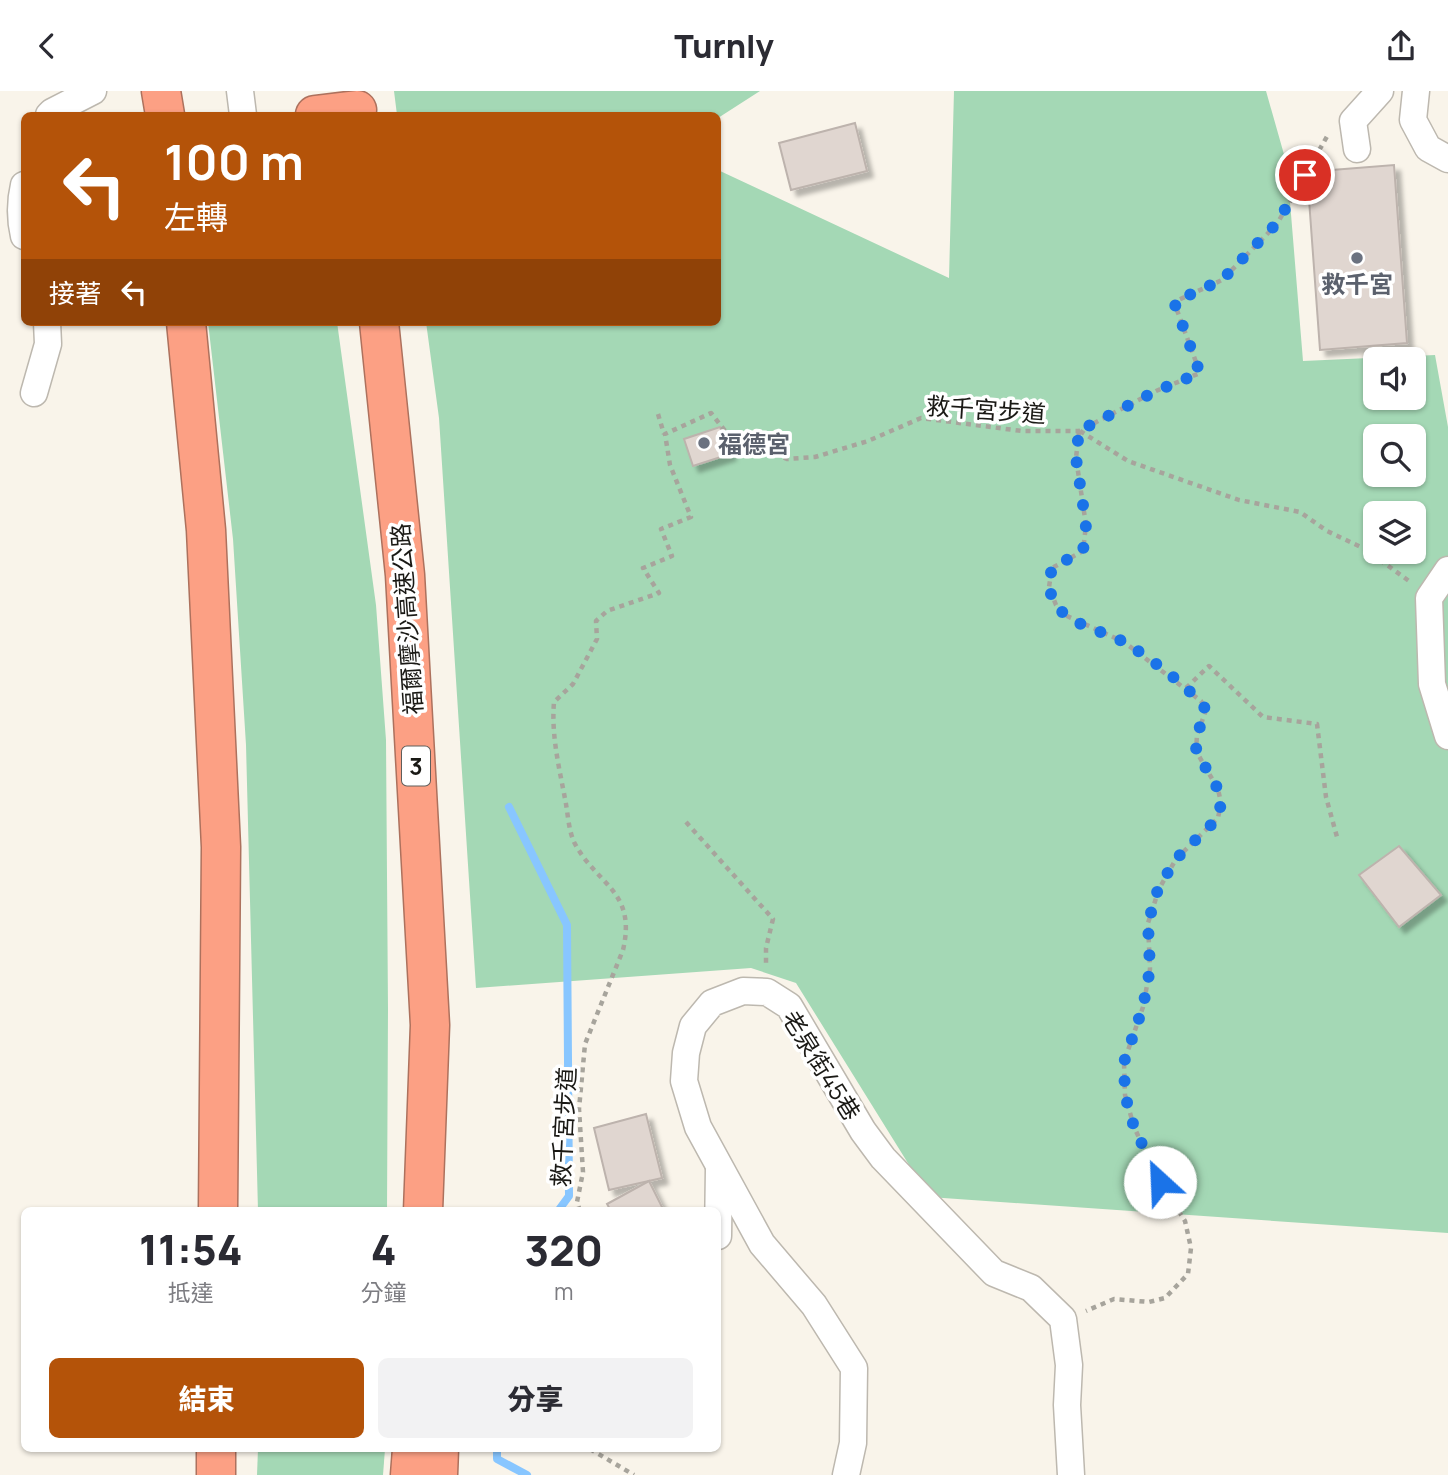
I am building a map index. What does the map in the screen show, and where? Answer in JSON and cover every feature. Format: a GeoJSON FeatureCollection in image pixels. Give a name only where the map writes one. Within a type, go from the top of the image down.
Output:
{"type":"FeatureCollection","features":[{"type":"Feature","properties":{"kind":"highway"},"geometry":{"type":"LineString","coordinates":[[161,91],[164,112]]}},
{"type":"Feature","properties":{"kind":"highway"},"geometry":{"type":"LineString","coordinates":[[328,112],[357,105]]}},
{"type":"Feature","properties":{"kind":"highway"},"geometry":{"type":"LineString","coordinates":[[186,326],[206,530],[221,847],[218,1207]]}},
{"type":"Feature","properties":{"kind":"highway","name":"福爾摩沙高速公路"},"geometry":{"type":"LineString","coordinates":[[379,326],[405,575],[430,1025],[423,1207]]}},
{"type":"Feature","properties":{"kind":"highway"},"geometry":{"type":"LineString","coordinates":[[216,1452],[216,1475]]}},
{"type":"Feature","properties":{"kind":"highway"},"geometry":{"type":"LineString","coordinates":[[410,1475],[412,1452]]}},
{"type":"Feature","properties":{"kind":"highway"},"geometry":{"type":"LineString","coordinates":[[438,1475],[439,1452]]}},
{"type":"Feature","properties":{"kind":"street"},"geometry":{"type":"LineString","coordinates":[[52,112],[93,91]]}},
{"type":"Feature","properties":{"kind":"street"},"geometry":{"type":"LineString","coordinates":[[240,91],[243,112]]}},
{"type":"Feature","properties":{"kind":"street"},"geometry":{"type":"LineString","coordinates":[[1357,149],[1353,121],[1380,91]]}},
{"type":"Feature","properties":{"kind":"street"},"geometry":{"type":"LineString","coordinates":[[1416,91],[1413,120],[1428,148],[1448,159]]}},
{"type":"Feature","properties":{"kind":"street"},"geometry":{"type":"LineString","coordinates":[[34,393],[48,344],[47,326]]}},
{"type":"Feature","properties":{"kind":"street"},"geometry":{"type":"LineString","coordinates":[[1448,570],[1429,598],[1432,684],[1448,736]]}},
{"type":"Feature","properties":{"kind":"street","name":"老泉街45巷"},"geometry":{"type":"LineString","coordinates":[[846,1475],[853,1443],[854,1368],[814,1305],[762,1244],[698,1127],[684,1081],[686,1053],[693,1026],[712,1003],[743,991],[767,992],[789,1006],[863,1131],[883,1158],[994,1273],[1031,1288],[1063,1319],[1069,1365],[1071,1475]]}},
{"type":"Feature","properties":{"kind":"street"},"geometry":{"type":"LineString","coordinates":[[718,1207],[719,1168]]}},
{"type":"Feature","properties":{"kind":"path","name":"救千宮步道"},"geometry":{"type":"LineString","coordinates":[[579,1207],[577,1202],[583,1172],[579,1109],[585,1044],[626,937],[623,904],[587,861],[573,839],[555,748],[554,702],[573,684],[597,639],[596,621],[607,611],[659,593],[643,568],[672,556],[661,529],[691,517],[670,465],[665,434],[711,413],[726,432],[787,459],[815,457],[855,445],[921,418],[1022,432],[1079,431],[1156,391],[1200,373],[1174,302],[1222,280],[1277,223],[1332,127]]}},
{"type":"Feature","properties":{"kind":"path"},"geometry":{"type":"LineString","coordinates":[[657,414],[663,435],[665,434]]}},
{"type":"Feature","properties":{"kind":"path"},"geometry":{"type":"LineString","coordinates":[[1084,1312],[1114,1299],[1149,1301],[1165,1298],[1188,1275],[1191,1248],[1185,1221],[1160,1182],[1134,1127],[1125,1095],[1124,1062],[1143,1007],[1150,969],[1148,923],[1158,889],[1176,859],[1218,818],[1221,803],[1218,789],[1196,751],[1197,735],[1206,710],[1200,701],[1124,642],[1067,616],[1056,605],[1049,587],[1052,568],[1083,551],[1086,525],[1076,458],[1079,431],[1128,461],[1239,500],[1300,512],[1327,531],[1366,549],[1406,579]]}},
{"type":"Feature","properties":{"kind":"path"},"geometry":{"type":"LineString","coordinates":[[1186,688],[1209,666],[1263,717],[1317,724],[1326,797],[1336,837]]}},
{"type":"Feature","properties":{"kind":"path"},"geometry":{"type":"LineString","coordinates":[[686,822],[773,919],[766,948],[767,992]]}},
{"type":"Feature","properties":{"kind":"path"},"geometry":{"type":"LineString","coordinates":[[595,1452],[634,1475]]}},
{"type":"Feature","properties":{"kind":"green space"},"geometry":{"type":"Polygon","coordinates":[[[394,91],[760,91],[721,116],[721,112],[397,112],[394,91]]]}},
{"type":"Feature","properties":{"kind":"green space"},"geometry":{"type":"Polygon","coordinates":[[[954,91],[1266,91],[1287,165],[1303,361],[1363,358],[1363,410],[1426,410],[1426,355],[1435,355],[1448,427],[1448,1233],[929,1197],[796,983],[751,968],[476,988],[439,418],[427,326],[721,326],[721,171],[949,278],[954,91]]]}},
{"type":"Feature","properties":{"kind":"green space"},"geometry":{"type":"Polygon","coordinates":[[[208,326],[338,326],[376,605],[386,740],[387,1207],[258,1207],[246,745],[233,539],[208,326]]]}},
{"type":"Feature","properties":{"kind":"green space"},"geometry":{"type":"Polygon","coordinates":[[[258,1452],[385,1452],[383,1475],[257,1475],[258,1452]]]}},
{"type":"Feature","properties":{"kind":"building"},"geometry":{"type":"Polygon","coordinates":[[[855,123],[867,171],[791,190],[779,143],[855,123]]]}},
{"type":"Feature","properties":{"kind":"building","name":"救千宮"},"geometry":{"type":"Polygon","coordinates":[[[1394,165],[1407,343],[1320,350],[1307,172],[1394,165]]]}},
{"type":"Feature","properties":{"kind":"building"},"geometry":{"type":"Polygon","coordinates":[[[720,427],[730,454],[693,466],[684,439],[720,427]]]}},
{"type":"Feature","properties":{"kind":"building"},"geometry":{"type":"Polygon","coordinates":[[[1399,846],[1441,895],[1399,927],[1359,875],[1399,846]]]}},
{"type":"Feature","properties":{"kind":"building"},"geometry":{"type":"Polygon","coordinates":[[[646,1114],[662,1178],[609,1190],[594,1128],[646,1114]]]}},
{"type":"Feature","properties":{"kind":"building"},"geometry":{"type":"Polygon","coordinates":[[[649,1181],[662,1207],[609,1207],[607,1204],[649,1181]]]}},
{"type":"Feature","properties":{"kind":"waterway"},"geometry":{"type":"LineString","coordinates":[[509,807],[567,925],[569,1196],[561,1207]]}},
{"type":"Feature","properties":{"kind":"waterway"},"geometry":{"type":"LineString","coordinates":[[497,1452],[497,1459],[527,1475]]}},
{"type":"Feature","properties":{"kind":"place","name":"救千宮"},"geometry":{"type":"Point","coordinates":[1357,258]}},
{"type":"Feature","properties":{"kind":"place","name":"福德宮"},"geometry":{"type":"Point","coordinates":[704,443]}},
{"type":"Feature","properties":{"kind":"route"},"geometry":{"type":"LineString","coordinates":[[1160,1182],[1134,1127],[1125,1095],[1124,1062],[1143,1007],[1150,969],[1148,923],[1158,889],[1176,859],[1218,818],[1221,803],[1218,789],[1196,751],[1197,735],[1206,710],[1186,688],[1124,642],[1067,616],[1056,605],[1049,587],[1052,568],[1083,551],[1086,525],[1076,458],[1079,431],[1156,391],[1200,373],[1174,302],[1222,280],[1277,223],[1305,175]]}}]}
